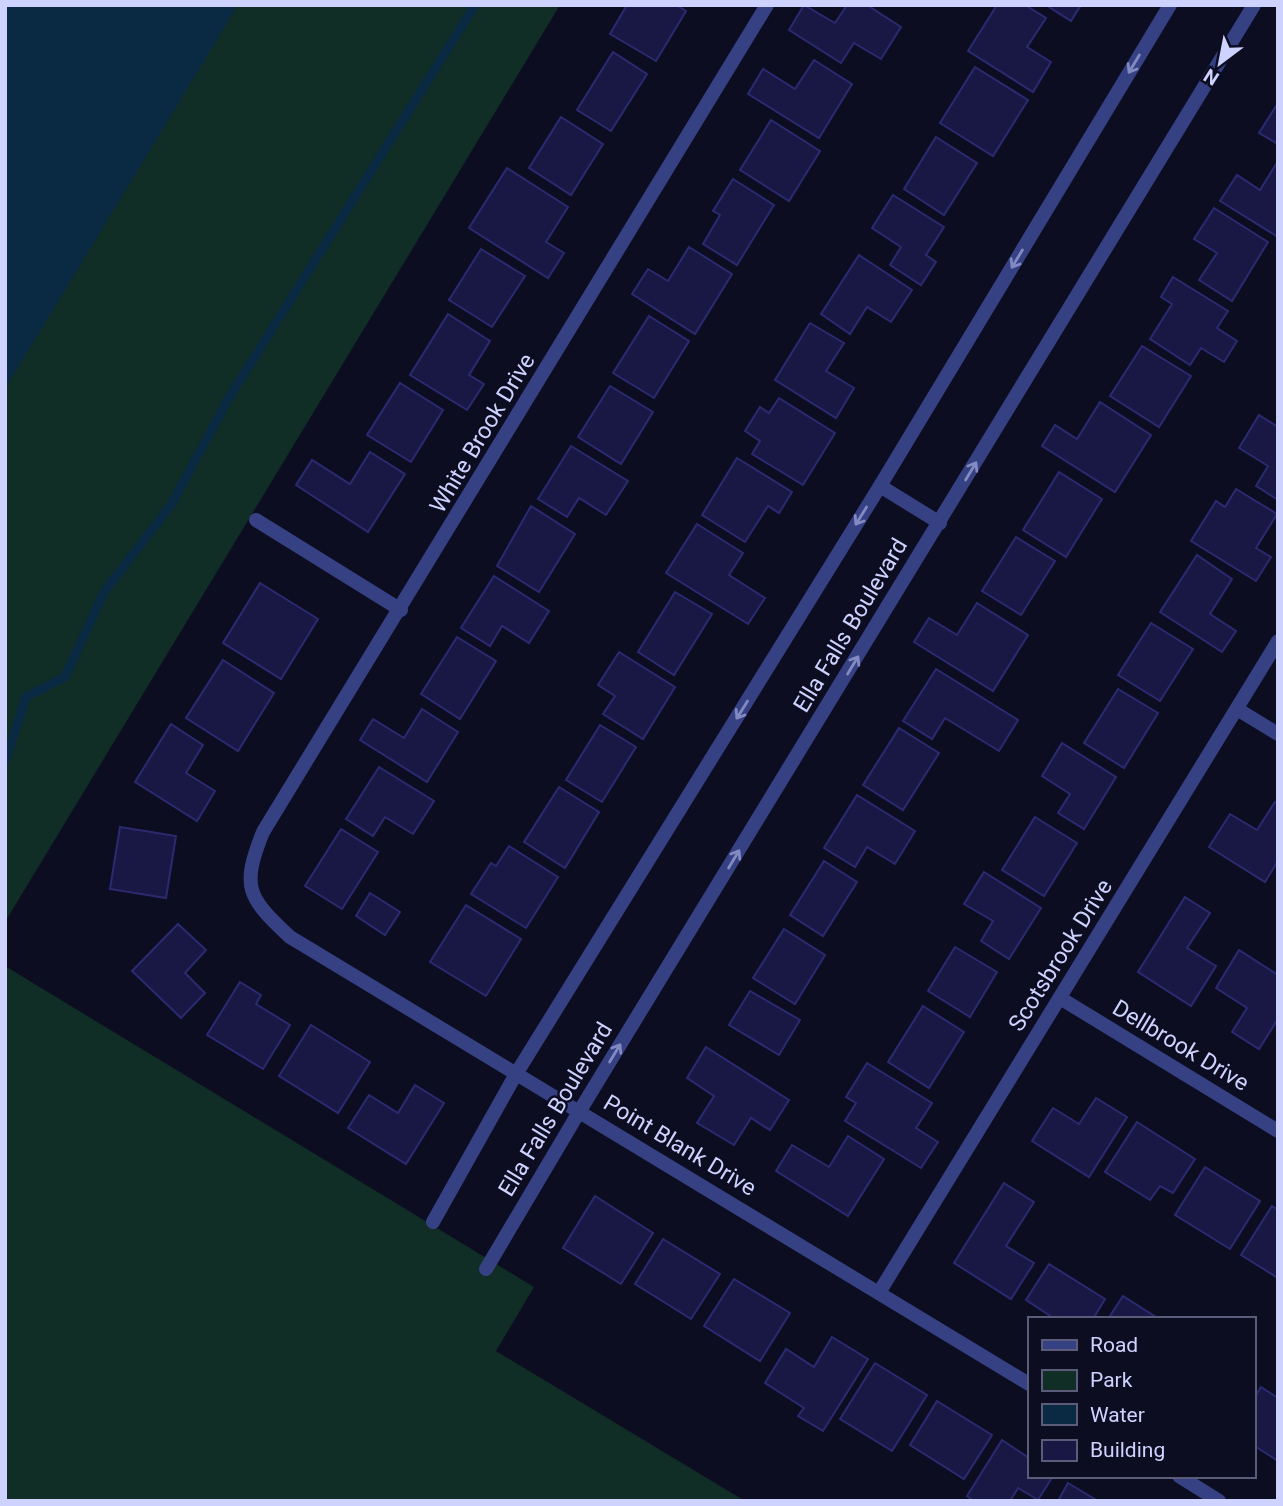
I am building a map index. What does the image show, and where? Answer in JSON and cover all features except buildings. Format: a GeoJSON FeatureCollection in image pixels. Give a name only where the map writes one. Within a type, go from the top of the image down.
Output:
{"type":"FeatureCollection","features":[{"type":"Feature","properties":{"kind":"street","name":"White Brook Drive"},"geometry":{"type":"LineString","coordinates":[[249,888],[252,860],[263,832],[401,610],[767,5]]}},
{"type":"Feature","properties":{"kind":"street","name":"Ella Falls Boulevard"},"geometry":{"type":"LineString","coordinates":[[433,1223],[516,1074],[880,486],[1170,5]]}},
{"type":"Feature","properties":{"kind":"street","name":"Ella Falls Boulevard"},"geometry":{"type":"LineString","coordinates":[[486,1269],[579,1111],[1254,5]]}},
{"type":"Feature","properties":{"kind":"street"},"geometry":{"type":"LineString","coordinates":[[880,486],[940,523]]}},
{"type":"Feature","properties":{"kind":"street"},"geometry":{"type":"LineString","coordinates":[[256,520],[401,610]]}},
{"type":"Feature","properties":{"kind":"street","name":"Scotsbrook Drive"},"geometry":{"type":"LineString","coordinates":[[880,1291],[1278,641]]}},
{"type":"Feature","properties":{"kind":"street"},"geometry":{"type":"LineString","coordinates":[[1237,709],[1278,734]]}},
{"type":"Feature","properties":{"kind":"street","name":"Point Blank Drive"},"geometry":{"type":"LineString","coordinates":[[249,888],[263,912],[290,937],[880,1291],[1028,1383]]}},
{"type":"Feature","properties":{"kind":"street","name":"Dellbrook Drive"},"geometry":{"type":"LineString","coordinates":[[1060,998],[1278,1131]]}},
{"type":"Feature","properties":{"kind":"street"},"geometry":{"type":"LineString","coordinates":[[1182,1478],[1219,1501]]}},
{"type":"Feature","properties":{"kind":"green space"},"geometry":{"type":"Polygon","coordinates":[[[5,5],[560,5],[5,922],[5,5]]]}},
{"type":"Feature","properties":{"kind":"green space"},"geometry":{"type":"Polygon","coordinates":[[[5,966],[534,1287],[496,1351],[745,1501],[5,1501],[5,966]]]}},
{"type":"Feature","properties":{"kind":"water"},"geometry":{"type":"Polygon","coordinates":[[[5,5],[238,5],[5,389],[5,5]]]}},
{"type":"Feature","properties":{"kind":"waterway"},"geometry":{"type":"LineString","coordinates":[[5,762],[26,697],[65,677],[104,592],[171,505],[227,401],[475,5]]}}]}
